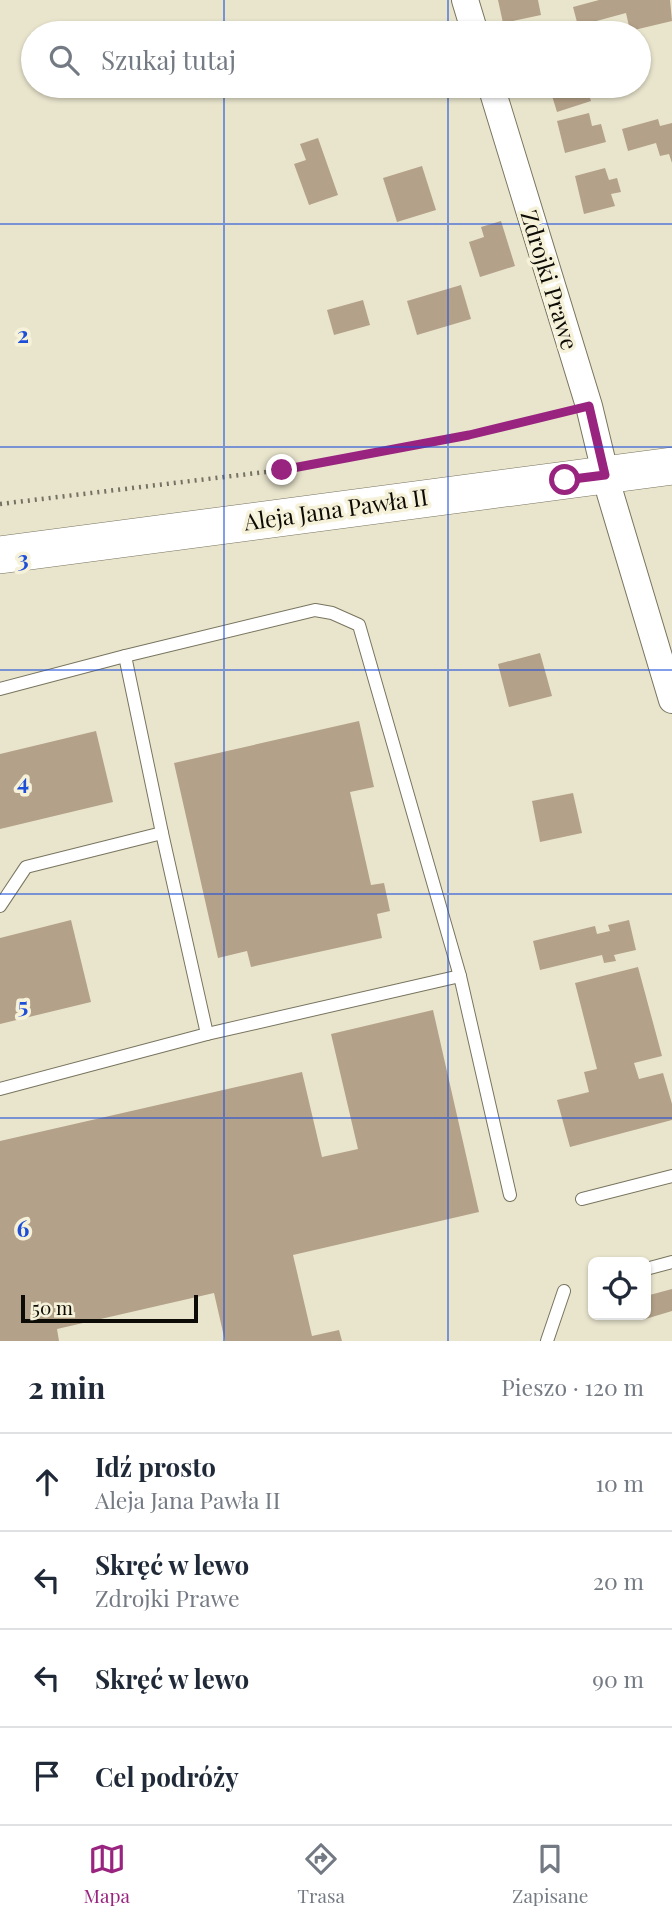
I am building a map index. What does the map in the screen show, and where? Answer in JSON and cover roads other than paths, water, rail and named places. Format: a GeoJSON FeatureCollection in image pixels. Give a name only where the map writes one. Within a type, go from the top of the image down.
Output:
{"type":"FeatureCollection","features":[{"type":"Feature","properties":{"kind":"main road","name":"Aleja Jana Pawła II"},"geometry":{"type":"LineString","coordinates":[[0,555],[672,466]]}},
{"type":"Feature","properties":{"kind":"street"},"geometry":{"type":"LineString","coordinates":[[465,0],[471,21]]}},
{"type":"Feature","properties":{"kind":"street","name":"Zdrojki Prawe"},"geometry":{"type":"LineString","coordinates":[[495,98],[589,406],[605,475],[663,634],[672,700]]}},
{"type":"Feature","properties":{"kind":"lane"},"geometry":{"type":"LineString","coordinates":[[0,689],[315,610],[332,613],[359,625],[460,976],[510,1195]]}},
{"type":"Feature","properties":{"kind":"lane"},"geometry":{"type":"LineString","coordinates":[[125,656],[208,1034]]}},
{"type":"Feature","properties":{"kind":"lane"},"geometry":{"type":"LineString","coordinates":[[0,905],[26,867],[162,833]]}},
{"type":"Feature","properties":{"kind":"lane"},"geometry":{"type":"LineString","coordinates":[[0,1089],[208,1034],[460,976]]}},
{"type":"Feature","properties":{"kind":"lane"},"geometry":{"type":"LineString","coordinates":[[582,1199],[672,1176]]}},
{"type":"Feature","properties":{"kind":"lane"},"geometry":{"type":"LineString","coordinates":[[651,1268],[672,1262]]}},
{"type":"Feature","properties":{"kind":"lane"},"geometry":{"type":"LineString","coordinates":[[547,1341],[564,1291]]}}]}
